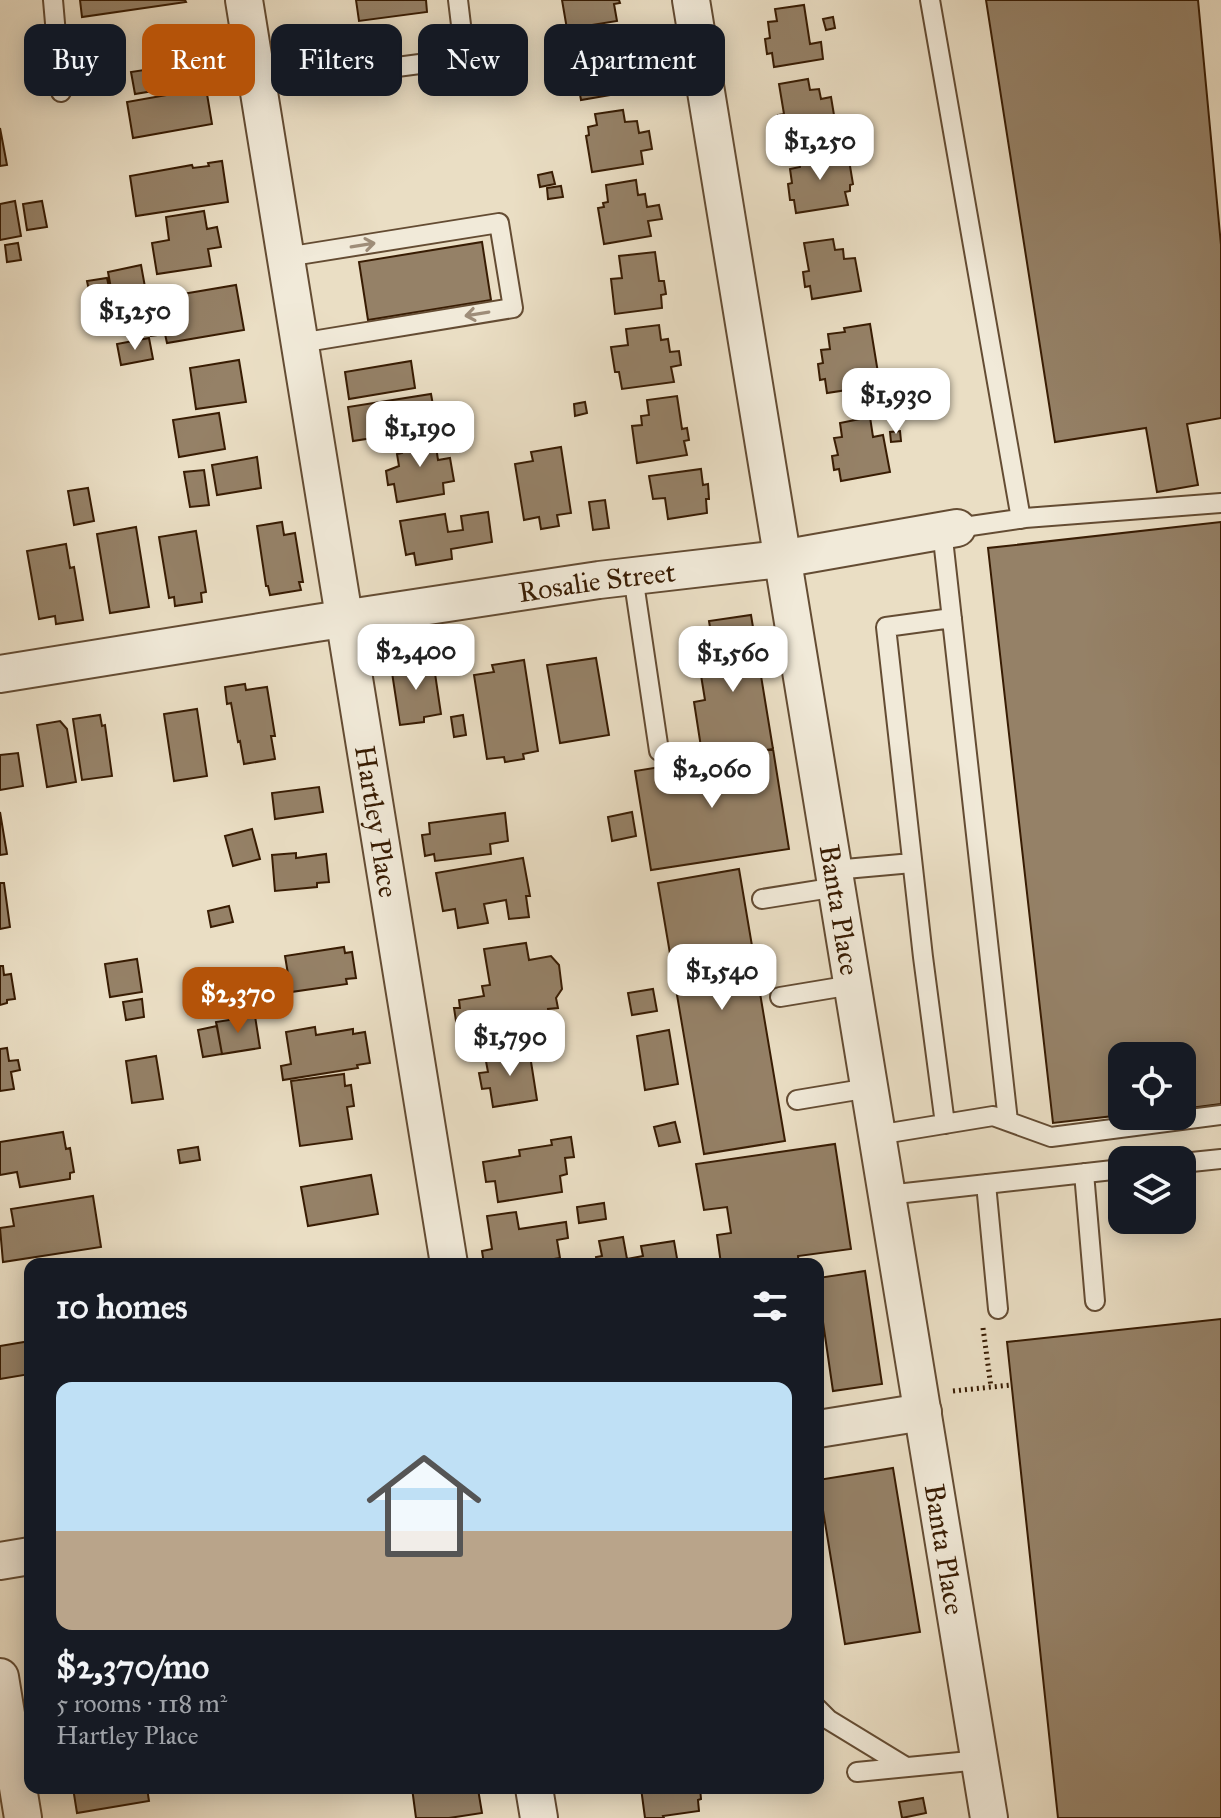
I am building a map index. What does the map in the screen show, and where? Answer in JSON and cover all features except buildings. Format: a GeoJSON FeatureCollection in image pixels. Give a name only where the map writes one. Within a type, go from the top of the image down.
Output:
{"type":"FeatureCollection","features":[{"type":"Feature","properties":{"kind":"street","name":"Hartley Place"},"geometry":{"type":"LineString","coordinates":[[244,0],[448,1258]]}},
{"type":"Feature","properties":{"kind":"street","name":"Banta Place"},"geometry":{"type":"LineString","coordinates":[[691,0],[887,1195],[936,1402],[989,1818]]}},
{"type":"Feature","properties":{"kind":"street","name":"Rosalie Street"},"geometry":{"type":"LineString","coordinates":[[0,674],[633,576],[781,559],[949,529]]}},
{"type":"Feature","properties":{"kind":"street"},"geometry":{"type":"LineString","coordinates":[[824,1428],[936,1402]]}},
{"type":"Feature","properties":{"kind":"street"},"geometry":{"type":"LineString","coordinates":[[0,1561],[24,1557]]}},
{"type":"Feature","properties":{"kind":"street"},"geometry":{"type":"LineString","coordinates":[[0,1677],[23,1818]]}},
{"type":"Feature","properties":{"kind":"street"},"geometry":{"type":"LineString","coordinates":[[535,1794],[539,1818]]}},
{"type":"Feature","properties":{"kind":"lane"},"geometry":{"type":"LineString","coordinates":[[53,0],[55,24]]}},
{"type":"Feature","properties":{"kind":"lane"},"geometry":{"type":"LineString","coordinates":[[257,77],[318,68],[344,74],[465,58],[458,0]]}},
{"type":"Feature","properties":{"kind":"lane"},"geometry":{"type":"LineString","coordinates":[[930,0],[1021,519]]}},
{"type":"Feature","properties":{"kind":"lane"},"geometry":{"type":"LineString","coordinates":[[286,257],[499,223],[511,294],[513,308],[300,343]]}},
{"type":"Feature","properties":{"kind":"lane"},"geometry":{"type":"LineString","coordinates":[[1008,1121],[952,618],[949,529],[1021,519],[1221,503]]}},
{"type":"Feature","properties":{"kind":"lane"},"geometry":{"type":"LineString","coordinates":[[633,576],[659,751]]}},
{"type":"Feature","properties":{"kind":"lane"},"geometry":{"type":"LineString","coordinates":[[945,1124],[886,627],[952,618]]}},
{"type":"Feature","properties":{"kind":"lane"},"geometry":{"type":"LineString","coordinates":[[762,899],[835,879],[912,863]]}},
{"type":"Feature","properties":{"kind":"lane"},"geometry":{"type":"LineString","coordinates":[[780,997],[852,985]]}},
{"type":"Feature","properties":{"kind":"lane"},"geometry":{"type":"LineString","coordinates":[[797,1100],[869,1088]]}},
{"type":"Feature","properties":{"kind":"lane"},"geometry":{"type":"LineString","coordinates":[[877,1135],[993,1116],[1051,1137],[1221,1115]]}},
{"type":"Feature","properties":{"kind":"lane"},"geometry":{"type":"LineString","coordinates":[[1196,1162],[1221,1159]]}},
{"type":"Feature","properties":{"kind":"lane"},"geometry":{"type":"LineString","coordinates":[[887,1195],[1108,1170]]}},
{"type":"Feature","properties":{"kind":"lane"},"geometry":{"type":"LineString","coordinates":[[1084,1173],[1095,1301]]}},
{"type":"Feature","properties":{"kind":"lane"},"geometry":{"type":"LineString","coordinates":[[986,1184],[998,1309]]}},
{"type":"Feature","properties":{"kind":"lane"},"geometry":{"type":"LineString","coordinates":[[824,1715],[906,1767]]}},
{"type":"Feature","properties":{"kind":"lane"},"geometry":{"type":"LineString","coordinates":[[857,1772],[980,1760]]}},
{"type":"Feature","properties":{"kind":"path"},"geometry":{"type":"LineString","coordinates":[[991,1387],[983,1323],[999,1321],[998,1309]]}},
{"type":"Feature","properties":{"kind":"path"},"geometry":{"type":"LineString","coordinates":[[936,1402],[991,1387],[1011,1385]]}}]}
